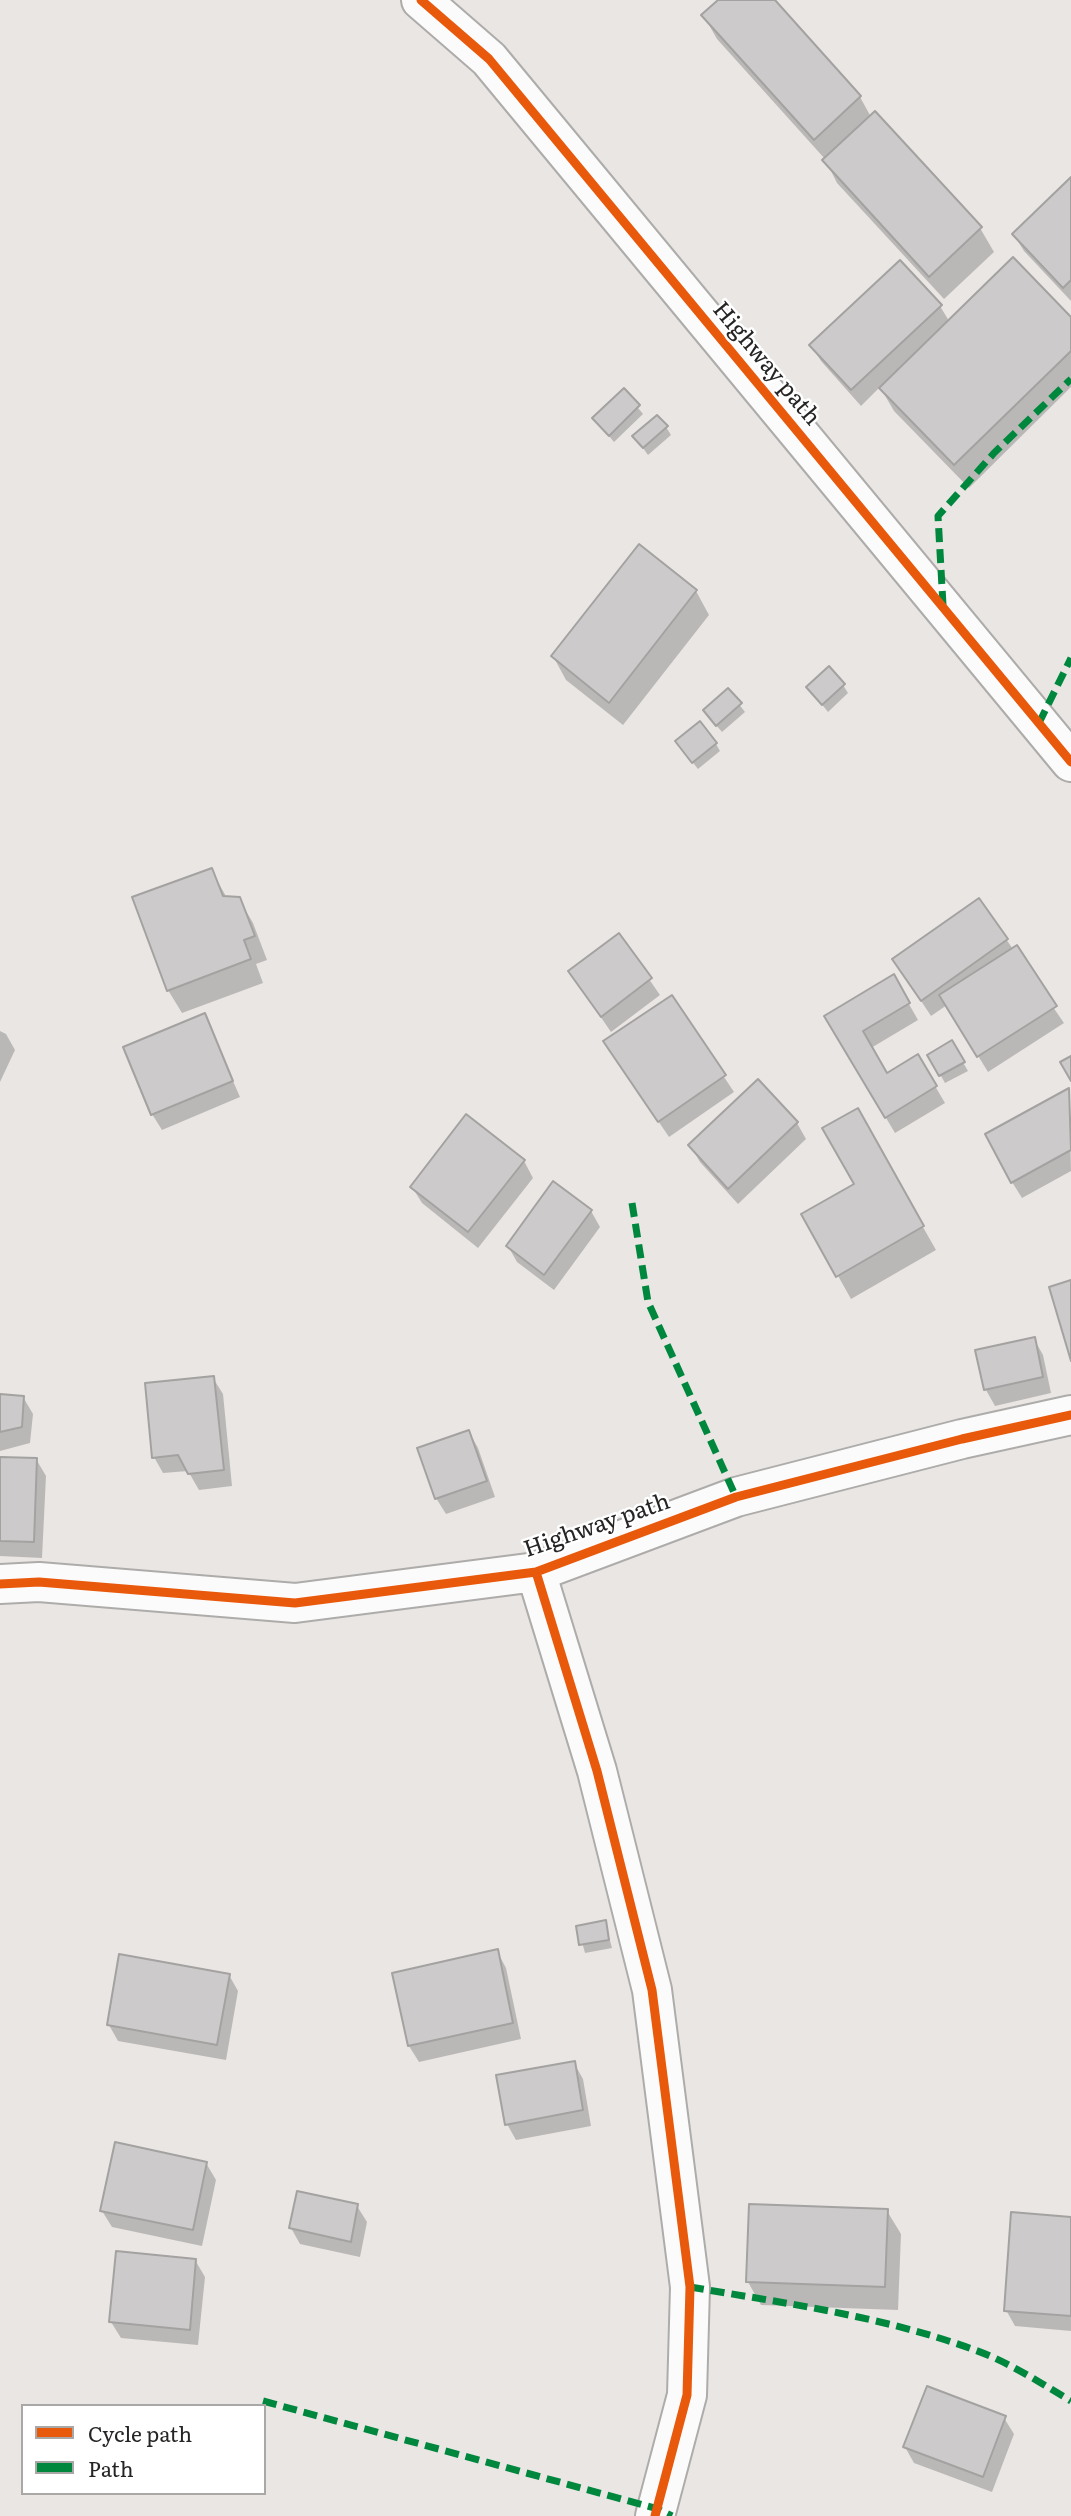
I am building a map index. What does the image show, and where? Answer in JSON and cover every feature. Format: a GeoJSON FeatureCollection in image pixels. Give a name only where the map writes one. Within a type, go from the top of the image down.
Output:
{"type":"FeatureCollection","features":[{"type":"Feature","properties":{"kind":"street","name":"Highway path"},"geometry":{"type":"LineString","coordinates":[[421,0],[489,59],[1071,762]]}},
{"type":"Feature","properties":{"kind":"street","name":"Highway path"},"geometry":{"type":"LineString","coordinates":[[0,1584],[39,1582],[295,1602],[536,1572],[736,1497],[962,1439],[1071,1415]]}},
{"type":"Feature","properties":{"kind":"street"},"geometry":{"type":"LineString","coordinates":[[536,1572],[597,1771],[652,1990],[690,2287],[687,2395],[655,2516]]}},
{"type":"Feature","properties":{"kind":"building"},"geometry":{"type":"Polygon","coordinates":[[[718,0],[775,0],[861,96],[814,140],[701,15],[718,0]]]}},
{"type":"Feature","properties":{"kind":"building"},"geometry":{"type":"Polygon","coordinates":[[[875,111],[982,227],[929,277],[822,160],[875,111]]]}},
{"type":"Feature","properties":{"kind":"building"},"geometry":{"type":"Polygon","coordinates":[[[1071,177],[1071,280],[1063,288],[1012,234],[1071,177]]]}},
{"type":"Feature","properties":{"kind":"building"},"geometry":{"type":"Polygon","coordinates":[[[1013,257],[1071,317],[1071,351],[954,465],[879,388],[1013,257]]]}},
{"type":"Feature","properties":{"kind":"building"},"geometry":{"type":"Polygon","coordinates":[[[900,260],[942,305],[851,390],[809,345],[900,260]]]}},
{"type":"Feature","properties":{"kind":"building"},"geometry":{"type":"Polygon","coordinates":[[[624,388],[640,405],[609,436],[592,418],[624,388]]]}},
{"type":"Feature","properties":{"kind":"building"},"geometry":{"type":"Polygon","coordinates":[[[657,415],[668,426],[643,448],[632,436],[657,415]]]}},
{"type":"Feature","properties":{"kind":"building"},"geometry":{"type":"Polygon","coordinates":[[[639,544],[697,590],[609,703],[551,656],[639,544]]]}},
{"type":"Feature","properties":{"kind":"building"},"geometry":{"type":"Polygon","coordinates":[[[829,666],[845,684],[822,705],[806,687],[829,666]]]}},
{"type":"Feature","properties":{"kind":"building"},"geometry":{"type":"Polygon","coordinates":[[[728,688],[742,703],[716,726],[703,710],[728,688]]]}},
{"type":"Feature","properties":{"kind":"building"},"geometry":{"type":"Polygon","coordinates":[[[700,721],[717,743],[692,763],[675,741],[700,721]]]}},
{"type":"Feature","properties":{"kind":"building"},"geometry":{"type":"Polygon","coordinates":[[[212,868],[223,896],[240,897],[255,936],[244,940],[251,959],[167,991],[132,897],[212,868]]]}},
{"type":"Feature","properties":{"kind":"building"},"geometry":{"type":"Polygon","coordinates":[[[979,898],[1008,939],[921,1001],[892,959],[979,898]]]}},
{"type":"Feature","properties":{"kind":"building"},"geometry":{"type":"Polygon","coordinates":[[[619,933],[652,978],[601,1017],[568,971],[619,933]]]}},
{"type":"Feature","properties":{"kind":"building"},"geometry":{"type":"Polygon","coordinates":[[[1017,945],[1057,1006],[977,1057],[939,995],[1017,945]]]}},
{"type":"Feature","properties":{"kind":"building"},"geometry":{"type":"Polygon","coordinates":[[[894,974],[910,1003],[863,1031],[887,1073],[918,1054],[937,1086],[885,1118],[824,1016],[894,974]]]}},
{"type":"Feature","properties":{"kind":"building"},"geometry":{"type":"Polygon","coordinates":[[[672,995],[726,1075],[658,1122],[603,1041],[672,995]]]}},
{"type":"Feature","properties":{"kind":"building"},"geometry":{"type":"Polygon","coordinates":[[[205,1013],[233,1081],[151,1115],[123,1047],[205,1013]]]}},
{"type":"Feature","properties":{"kind":"building"},"geometry":{"type":"Polygon","coordinates":[[[952,1040],[965,1062],[939,1076],[927,1055],[952,1040]]]}},
{"type":"Feature","properties":{"kind":"building"},"geometry":{"type":"Polygon","coordinates":[[[1071,1056],[1071,1081],[1060,1062],[1071,1056]]]}},
{"type":"Feature","properties":{"kind":"building"},"geometry":{"type":"Polygon","coordinates":[[[758,1079],[798,1122],[728,1189],[688,1145],[758,1079]]]}},
{"type":"Feature","properties":{"kind":"building"},"geometry":{"type":"Polygon","coordinates":[[[1069,1088],[1071,1150],[1011,1183],[985,1134],[1069,1088]]]}},
{"type":"Feature","properties":{"kind":"building"},"geometry":{"type":"Polygon","coordinates":[[[858,1108],[924,1226],[836,1277],[801,1214],[854,1184],[822,1128],[858,1108]]]}},
{"type":"Feature","properties":{"kind":"building"},"geometry":{"type":"Polygon","coordinates":[[[466,1114],[525,1160],[468,1232],[410,1187],[466,1114]]]}},
{"type":"Feature","properties":{"kind":"building"},"geometry":{"type":"Polygon","coordinates":[[[553,1181],[592,1210],[544,1275],[506,1246],[553,1181]]]}},
{"type":"Feature","properties":{"kind":"building"},"geometry":{"type":"Polygon","coordinates":[[[1071,1280],[1071,1361],[1049,1287],[1071,1280]]]}},
{"type":"Feature","properties":{"kind":"building"},"geometry":{"type":"Polygon","coordinates":[[[1035,1337],[1043,1377],[984,1390],[975,1350],[1035,1337]]]}},
{"type":"Feature","properties":{"kind":"building"},"geometry":{"type":"Polygon","coordinates":[[[214,1376],[224,1470],[188,1474],[178,1455],[152,1458],[145,1383],[214,1376]]]}},
{"type":"Feature","properties":{"kind":"building"},"geometry":{"type":"Polygon","coordinates":[[[0,1394],[24,1396],[22,1427],[0,1432],[0,1394]]]}},
{"type":"Feature","properties":{"kind":"building"},"geometry":{"type":"Polygon","coordinates":[[[469,1430],[487,1481],[435,1499],[417,1448],[469,1430]]]}},
{"type":"Feature","properties":{"kind":"building"},"geometry":{"type":"Polygon","coordinates":[[[0,1457],[37,1458],[34,1542],[0,1541],[0,1457]]]}},
{"type":"Feature","properties":{"kind":"building"},"geometry":{"type":"Polygon","coordinates":[[[606,1920],[609,1940],[579,1945],[576,1926],[606,1920]]]}},
{"type":"Feature","properties":{"kind":"building"},"geometry":{"type":"Polygon","coordinates":[[[498,1949],[513,2023],[408,2046],[392,1973],[498,1949]]]}},
{"type":"Feature","properties":{"kind":"building"},"geometry":{"type":"Polygon","coordinates":[[[119,1954],[230,1974],[217,2045],[107,2025],[119,1954]]]}},
{"type":"Feature","properties":{"kind":"building"},"geometry":{"type":"Polygon","coordinates":[[[575,2061],[583,2110],[505,2125],[496,2075],[575,2061]]]}},
{"type":"Feature","properties":{"kind":"building"},"geometry":{"type":"Polygon","coordinates":[[[115,2142],[207,2162],[193,2230],[100,2211],[115,2142]]]}},
{"type":"Feature","properties":{"kind":"building"},"geometry":{"type":"Polygon","coordinates":[[[297,2191],[358,2204],[351,2242],[289,2228],[297,2191]]]}},
{"type":"Feature","properties":{"kind":"building"},"geometry":{"type":"Polygon","coordinates":[[[749,2204],[888,2209],[885,2287],[746,2282],[749,2204]]]}},
{"type":"Feature","properties":{"kind":"building"},"geometry":{"type":"Polygon","coordinates":[[[1011,2212],[1071,2217],[1071,2316],[1004,2311],[1011,2212]]]}},
{"type":"Feature","properties":{"kind":"building"},"geometry":{"type":"Polygon","coordinates":[[[116,2251],[196,2259],[190,2330],[109,2322],[116,2251]]]}},
{"type":"Feature","properties":{"kind":"building"},"geometry":{"type":"Polygon","coordinates":[[[927,2386],[1006,2416],[983,2477],[903,2447],[927,2386]]]}},
{"type":"Feature","properties":{"kind":"marked path"},"geometry":{"type":"LineString","coordinates":[[943,605],[938,516],[994,453],[1071,379]]}},
{"type":"Feature","properties":{"kind":"marked path"},"geometry":{"type":"LineString","coordinates":[[1039,723],[1071,658]]}},
{"type":"Feature","properties":{"kind":"marked path"},"geometry":{"type":"LineString","coordinates":[[632,1203],[648,1302],[736,1497]]}},
{"type":"Feature","properties":{"kind":"marked path"},"geometry":{"type":"LineString","coordinates":[[690,2287],[868,2319],[938,2338],[998,2360],[1071,2401]]}},
{"type":"Feature","properties":{"kind":"marked path"},"geometry":{"type":"LineString","coordinates":[[263,2401],[658,2509],[672,2516]]}},
{"type":"Feature","properties":{"kind":"cycle path"},"geometry":{"type":"LineString","coordinates":[[421,0],[489,59],[1071,762]]}},
{"type":"Feature","properties":{"kind":"cycle path"},"geometry":{"type":"LineString","coordinates":[[0,1584],[39,1582],[295,1603],[536,1572],[736,1497],[962,1439],[1071,1415]]}},
{"type":"Feature","properties":{"kind":"cycle path"},"geometry":{"type":"LineString","coordinates":[[536,1572],[597,1771],[652,1990],[690,2287],[687,2395],[655,2516]]}}]}
